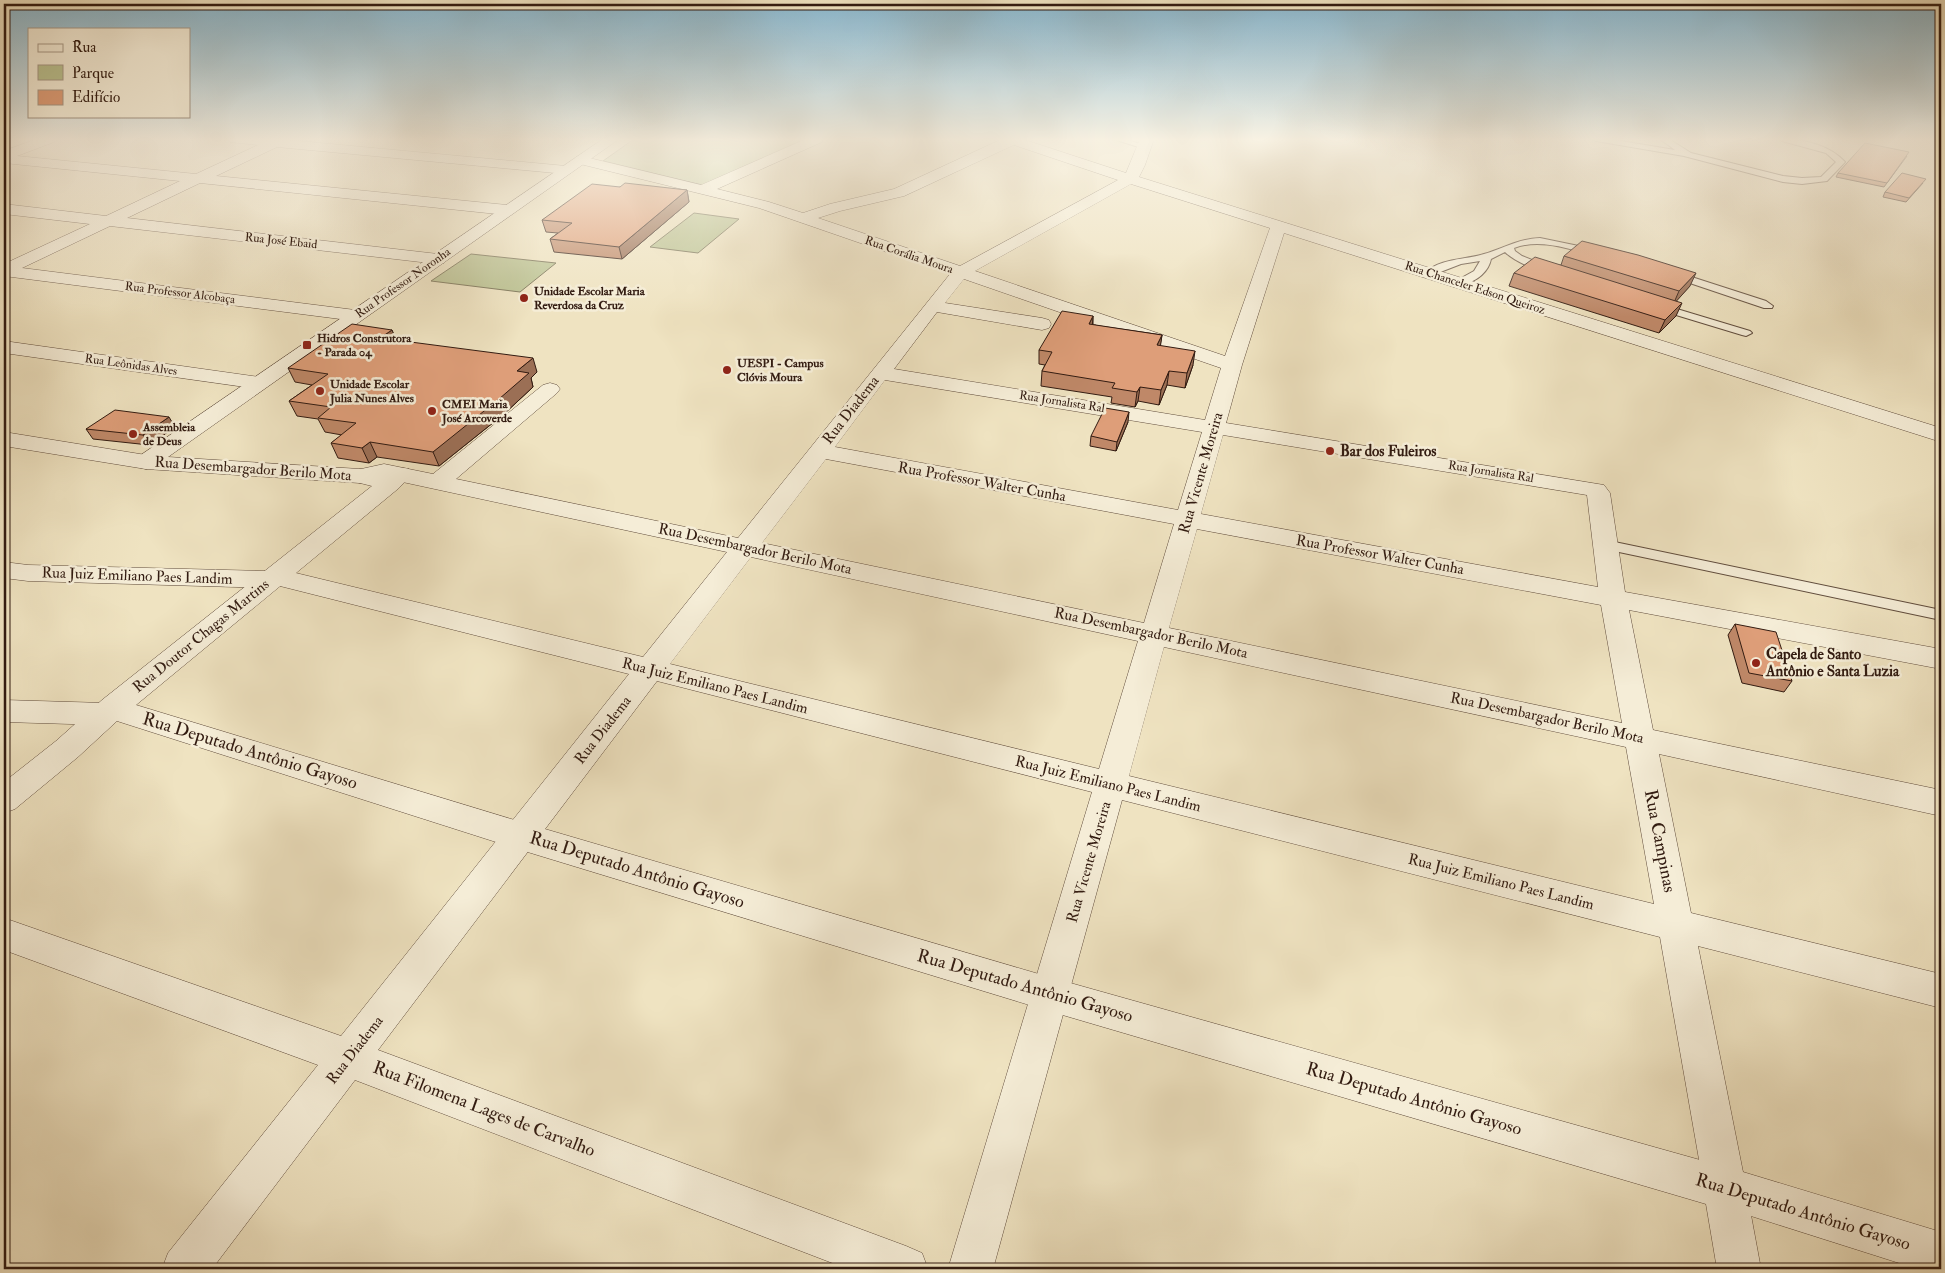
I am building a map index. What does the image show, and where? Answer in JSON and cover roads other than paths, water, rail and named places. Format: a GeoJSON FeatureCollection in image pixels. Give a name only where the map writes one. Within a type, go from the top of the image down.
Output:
{"type":"FeatureCollection","features":[{"type":"Feature","properties":{"kind":"street"},"geometry":{"type":"LineString","coordinates":[[4,270],[154,198]]}},
{"type":"Feature","properties":{"kind":"street"},"geometry":{"type":"LineString","coordinates":[[395,198],[507,210]]}},
{"type":"Feature","properties":{"kind":"street","name":"Rua Professor Noronha"},"geometry":{"type":"LineString","coordinates":[[146,462],[524,198]]}},
{"type":"Feature","properties":{"kind":"street","name":"Rua Corália Moura"},"geometry":{"type":"LineString","coordinates":[[740,198],[960,273],[1016,290],[1232,365]]}},
{"type":"Feature","properties":{"kind":"street"},"geometry":{"type":"LineString","coordinates":[[801,219],[873,198]]}},
{"type":"Feature","properties":{"kind":"street","name":"Rua Diadema"},"geometry":{"type":"LineString","coordinates":[[184,1269],[744,546],[960,273],[1095,198]]}},
{"type":"Feature","properties":{"kind":"street","name":"Rua Chanceler Edson Queiroz"},"geometry":{"type":"LineString","coordinates":[[1192,198],[1941,435]]}},
{"type":"Feature","properties":{"kind":"street","name":"Rua José Ebaid"},"geometry":{"type":"LineString","coordinates":[[4,210],[438,258]]}},
{"type":"Feature","properties":{"kind":"street","name":"Rua Vicente Moreira"},"geometry":{"type":"LineString","coordinates":[[970,1269],[1232,365],[1279,226]]}},
{"type":"Feature","properties":{"kind":"street","name":"Rua Professor Alcobaça"},"geometry":{"type":"LineString","coordinates":[[4,270],[356,316]]}},
{"type":"Feature","properties":{"kind":"street"},"geometry":{"type":"LineString","coordinates":[[932,306],[1042,324]]}},
{"type":"Feature","properties":{"kind":"street","name":"Rua Leônidas Alves"},"geometry":{"type":"LineString","coordinates":[[4,347],[259,383]]}},
{"type":"Feature","properties":{"kind":"street","name":"Rua Jornalista Ral"},"geometry":{"type":"LineString","coordinates":[[880,373],[1592,488],[1598,493]]}},
{"type":"Feature","properties":{"kind":"street"},"geometry":{"type":"LineString","coordinates":[[438,482],[550,389]]}},
{"type":"Feature","properties":{"kind":"street"},"geometry":{"type":"LineString","coordinates":[[184,434],[174,450],[177,456],[193,465]]}},
{"type":"Feature","properties":{"kind":"street","name":"Rua Desembargador Berilo Mota"},"geometry":{"type":"LineString","coordinates":[[6,441],[146,462],[438,482],[1941,803]]}},
{"type":"Feature","properties":{"kind":"street","name":"Rua Professor Walter Cunha"},"geometry":{"type":"LineString","coordinates":[[819,452],[1941,659]]}},
{"type":"Feature","properties":{"kind":"street","name":"Rua Doutor Chagas Martins"},"geometry":{"type":"LineString","coordinates":[[4,800],[108,711],[396,478]]}},
{"type":"Feature","properties":{"kind":"street","name":"Rua Campinas"},"geometry":{"type":"LineString","coordinates":[[1598,493],[1613,598],[1676,925],[1739,1269]]}},
{"type":"Feature","properties":{"kind":"street","name":"Rua Juiz Emiliano Paes Landim"},"geometry":{"type":"LineString","coordinates":[[4,570],[28,573],[273,578],[1941,991]]}},
{"type":"Feature","properties":{"kind":"street","name":"Rua Deputado Antônio Gayoso"},"geometry":{"type":"LineString","coordinates":[[4,711],[108,711],[1050,994],[1725,1188],[1941,1254]]}},
{"type":"Feature","properties":{"kind":"street","name":"Rua Filomena Lages de Carvalho"},"geometry":{"type":"LineString","coordinates":[[4,934],[349,1058],[906,1269]]}},
{"type":"Feature","properties":{"kind":"lane"},"geometry":{"type":"LineString","coordinates":[[1430,274],[1459,261],[1486,257],[1528,241],[1544,242],[1610,256]]}},
{"type":"Feature","properties":{"kind":"lane"},"geometry":{"type":"LineString","coordinates":[[1509,247],[1510,252],[1518,258],[1556,272]]}},
{"type":"Feature","properties":{"kind":"lane"},"geometry":{"type":"LineString","coordinates":[[1460,283],[1481,272],[1486,264],[1486,257]]}},
{"type":"Feature","properties":{"kind":"lane"},"geometry":{"type":"LineString","coordinates":[[1667,272],[1762,302],[1768,306]]}},
{"type":"Feature","properties":{"kind":"lane"},"geometry":{"type":"LineString","coordinates":[[1649,303],[1746,333]]}},
{"type":"Feature","properties":{"kind":"lane"},"geometry":{"type":"LineString","coordinates":[[1605,546],[1941,615]]}},
{"type":"Feature","properties":{"kind":"place","name":"Unidade Escolar Maria Reverdosa da Cruz"},"geometry":{"type":"Point","coordinates":[524,298]}},
{"type":"Feature","properties":{"kind":"place","name":"Hidros Construtora - Parada 04"},"geometry":{"type":"Point","coordinates":[307,345]}},
{"type":"Feature","properties":{"kind":"place","name":"UESPI - Campus Clóvis Moura"},"geometry":{"type":"Point","coordinates":[727,370]}},
{"type":"Feature","properties":{"kind":"place","name":"Unidade Escolar Julia Nunes Alves"},"geometry":{"type":"Point","coordinates":[320,391]}},
{"type":"Feature","properties":{"kind":"place","name":"CMEI Maria José Arcoverde"},"geometry":{"type":"Point","coordinates":[432,411]}},
{"type":"Feature","properties":{"kind":"place","name":"Assembleia de Deus"},"geometry":{"type":"Point","coordinates":[133,434]}},
{"type":"Feature","properties":{"kind":"place","name":"Bar dos Fuleiros"},"geometry":{"type":"Point","coordinates":[1330,451]}},
{"type":"Feature","properties":{"kind":"place","name":"Capela de Santo Antônio e Santa Luzia"},"geometry":{"type":"Point","coordinates":[1756,663]}}]}
